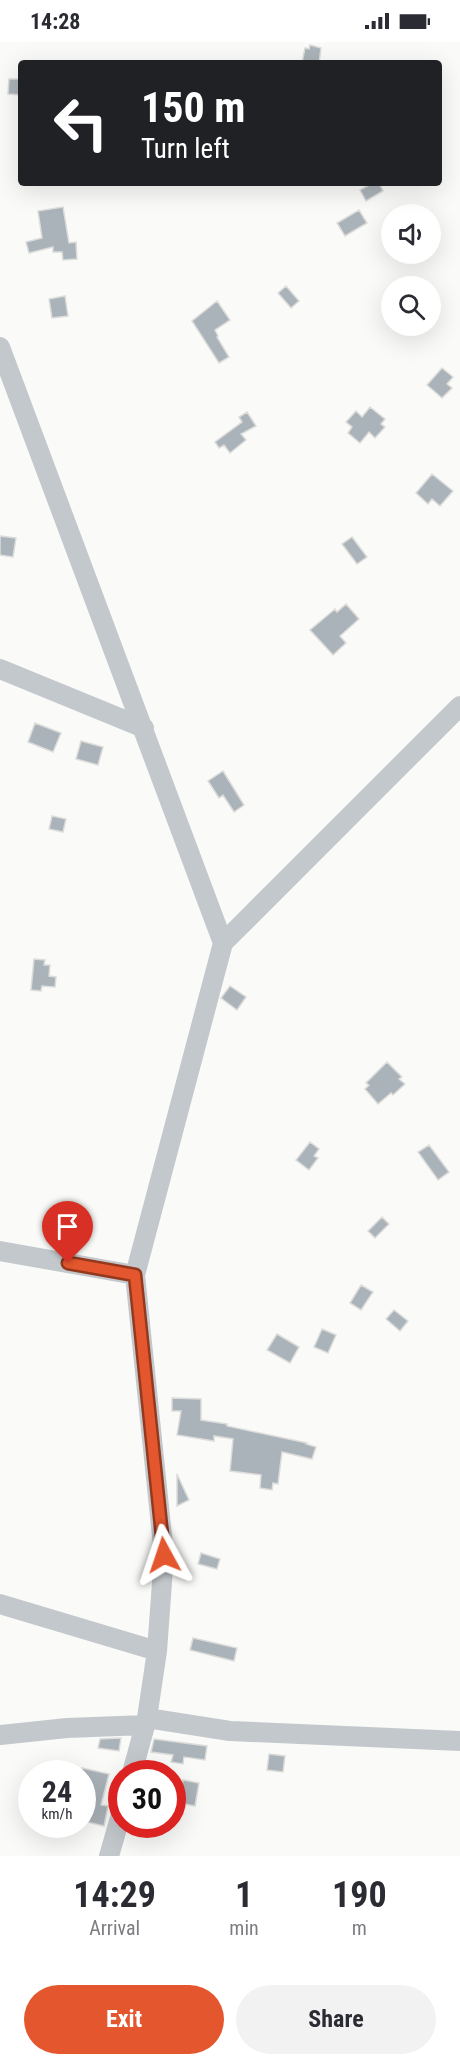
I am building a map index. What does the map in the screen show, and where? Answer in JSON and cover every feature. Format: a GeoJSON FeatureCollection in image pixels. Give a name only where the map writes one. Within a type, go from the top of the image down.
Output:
{"type":"FeatureCollection","features":[{"type":"Feature","properties":{"kind":"street"},"geometry":{"type":"LineString","coordinates":[[0,347],[223,943]]}},
{"type":"Feature","properties":{"kind":"street"},"geometry":{"type":"LineString","coordinates":[[0,669],[144,728]]}},
{"type":"Feature","properties":{"kind":"street"},"geometry":{"type":"LineString","coordinates":[[136,1760],[146,1721],[157,1651],[164,1555],[135,1275],[223,943],[460,706]]}},
{"type":"Feature","properties":{"kind":"street"},"geometry":{"type":"LineString","coordinates":[[0,1251],[135,1275]]}},
{"type":"Feature","properties":{"kind":"street"},"geometry":{"type":"LineString","coordinates":[[0,1604],[157,1651]]}},
{"type":"Feature","properties":{"kind":"street"},"geometry":{"type":"LineString","coordinates":[[0,1735],[146,1721],[230,1731],[460,1741]]}},
{"type":"Feature","properties":{"kind":"street"},"geometry":{"type":"LineString","coordinates":[[109,1856],[114,1838]]}},
{"type":"Feature","properties":{"kind":"building"},"geometry":{"type":"Polygon","coordinates":[[[310,45],[321,48],[319,60],[303,60],[305,48],[309,49],[310,45]]]}},
{"type":"Feature","properties":{"kind":"building"},"geometry":{"type":"Polygon","coordinates":[[[9,79],[18,79],[18,95],[8,94],[9,79]]]}},
{"type":"Feature","properties":{"kind":"building"},"geometry":{"type":"Polygon","coordinates":[[[367,186],[380,186],[383,191],[366,201],[360,190],[367,186]]]}},
{"type":"Feature","properties":{"kind":"building"},"geometry":{"type":"Polygon","coordinates":[[[63,207],[69,243],[76,242],[77,259],[63,260],[62,252],[53,252],[53,247],[29,253],[26,242],[42,238],[38,211],[63,207]]]}},
{"type":"Feature","properties":{"kind":"building"},"geometry":{"type":"Polygon","coordinates":[[[359,210],[367,223],[345,236],[337,223],[359,210]]]}},
{"type":"Feature","properties":{"kind":"building"},"geometry":{"type":"Polygon","coordinates":[[[286,286],[299,301],[291,308],[278,293],[286,286]]]}},
{"type":"Feature","properties":{"kind":"building"},"geometry":{"type":"Polygon","coordinates":[[[65,296],[68,316],[52,318],[49,299],[65,296]]]}},
{"type":"Feature","properties":{"kind":"building"},"geometry":{"type":"Polygon","coordinates":[[[217,301],[230,320],[215,330],[229,357],[219,363],[192,321],[217,301]]]}},
{"type":"Feature","properties":{"kind":"building"},"geometry":{"type":"Polygon","coordinates":[[[442,368],[453,377],[447,384],[452,388],[442,398],[427,385],[442,368]]]}},
{"type":"Feature","properties":{"kind":"building"},"geometry":{"type":"Polygon","coordinates":[[[370,407],[385,419],[381,424],[385,427],[375,438],[369,432],[360,443],[348,433],[352,427],[346,422],[356,411],[362,417],[370,407]]]}},
{"type":"Feature","properties":{"kind":"building"},"geometry":{"type":"Polygon","coordinates":[[[247,412],[256,426],[241,434],[246,440],[230,453],[224,445],[219,448],[215,442],[242,422],[239,417],[247,412]]]}},
{"type":"Feature","properties":{"kind":"building"},"geometry":{"type":"Polygon","coordinates":[[[432,474],[453,491],[440,506],[432,499],[428,504],[416,493],[432,474]]]}},
{"type":"Feature","properties":{"kind":"building"},"geometry":{"type":"Polygon","coordinates":[[[0,536],[16,538],[13,557],[0,555],[0,536]]]}},
{"type":"Feature","properties":{"kind":"building"},"geometry":{"type":"Polygon","coordinates":[[[352,537],[367,557],[357,564],[342,544],[352,537]]]}},
{"type":"Feature","properties":{"kind":"building"},"geometry":{"type":"Polygon","coordinates":[[[346,604],[359,619],[340,636],[346,643],[333,655],[310,630],[335,609],[337,612],[346,604]]]}},
{"type":"Feature","properties":{"kind":"building"},"geometry":{"type":"Polygon","coordinates":[[[35,723],[61,733],[53,752],[28,742],[35,723]]]}},
{"type":"Feature","properties":{"kind":"building"},"geometry":{"type":"Polygon","coordinates":[[[81,741],[103,747],[98,765],[76,759],[81,741]]]}},
{"type":"Feature","properties":{"kind":"building"},"geometry":{"type":"Polygon","coordinates":[[[223,771],[244,805],[234,812],[223,795],[219,798],[208,781],[223,771]]]}},
{"type":"Feature","properties":{"kind":"building"},"geometry":{"type":"Polygon","coordinates":[[[52,816],[66,819],[63,832],[49,829],[52,816]]]}},
{"type":"Feature","properties":{"kind":"building"},"geometry":{"type":"Polygon","coordinates":[[[34,959],[45,960],[44,965],[50,965],[49,976],[56,977],[55,987],[42,986],[41,991],[31,990],[34,959]]]}},
{"type":"Feature","properties":{"kind":"building"},"geometry":{"type":"Polygon","coordinates":[[[230,986],[246,997],[237,1010],[221,998],[230,986]]]}},
{"type":"Feature","properties":{"kind":"building"},"geometry":{"type":"Polygon","coordinates":[[[387,1062],[402,1077],[399,1079],[405,1084],[378,1104],[365,1089],[369,1085],[366,1083],[387,1062]]]}},
{"type":"Feature","properties":{"kind":"building"},"geometry":{"type":"Polygon","coordinates":[[[310,1142],[319,1149],[314,1156],[318,1158],[309,1170],[296,1160],[310,1142]]]}},
{"type":"Feature","properties":{"kind":"building"},"geometry":{"type":"Polygon","coordinates":[[[429,1145],[449,1172],[438,1180],[418,1152],[429,1145]]]}},
{"type":"Feature","properties":{"kind":"building"},"geometry":{"type":"Polygon","coordinates":[[[382,1217],[389,1224],[375,1238],[368,1231],[382,1217]]]}},
{"type":"Feature","properties":{"kind":"building"},"geometry":{"type":"Polygon","coordinates":[[[361,1285],[373,1292],[361,1310],[350,1303],[361,1285]]]}},
{"type":"Feature","properties":{"kind":"building"},"geometry":{"type":"Polygon","coordinates":[[[394,1310],[408,1321],[400,1331],[386,1319],[394,1310]]]}},
{"type":"Feature","properties":{"kind":"building"},"geometry":{"type":"Polygon","coordinates":[[[322,1329],[336,1335],[328,1353],[314,1347],[322,1329]]]}},
{"type":"Feature","properties":{"kind":"building"},"geometry":{"type":"Polygon","coordinates":[[[277,1334],[299,1347],[290,1363],[267,1350],[277,1334]]]}},
{"type":"Feature","properties":{"kind":"building"},"geometry":{"type":"Polygon","coordinates":[[[172,1398],[201,1399],[201,1420],[307,1443],[316,1447],[312,1459],[282,1452],[278,1484],[273,1483],[272,1490],[260,1488],[261,1475],[230,1471],[233,1439],[214,1436],[214,1441],[177,1435],[181,1411],[172,1411],[172,1398]]]}},
{"type":"Feature","properties":{"kind":"building"},"geometry":{"type":"Polygon","coordinates":[[[177,1474],[189,1500],[177,1506],[177,1474]]]}},
{"type":"Feature","properties":{"kind":"building"},"geometry":{"type":"Polygon","coordinates":[[[201,1553],[220,1559],[217,1569],[198,1564],[201,1553]]]}},
{"type":"Feature","properties":{"kind":"building"},"geometry":{"type":"Polygon","coordinates":[[[193,1638],[237,1648],[234,1661],[190,1650],[193,1638]]]}},
{"type":"Feature","properties":{"kind":"building"},"geometry":{"type":"Polygon","coordinates":[[[121,1738],[119,1751],[98,1748],[100,1739],[121,1738]]]}},
{"type":"Feature","properties":{"kind":"building"},"geometry":{"type":"Polygon","coordinates":[[[154,1739],[207,1746],[205,1760],[184,1757],[184,1760],[172,1760],[173,1755],[151,1752],[154,1739]]]}},
{"type":"Feature","properties":{"kind":"building"},"geometry":{"type":"Polygon","coordinates":[[[269,1754],[285,1756],[283,1772],[267,1770],[269,1754]]]}},
{"type":"Feature","properties":{"kind":"building"},"geometry":{"type":"Polygon","coordinates":[[[96,1771],[108,1774],[101,1805],[108,1806],[104,1826],[96,1824],[96,1771]]]}},
{"type":"Feature","properties":{"kind":"building"},"geometry":{"type":"Polygon","coordinates":[[[186,1781],[199,1783],[195,1806],[186,1804],[186,1781]]]}},
{"type":"Feature","properties":{"kind":"route"},"geometry":{"type":"LineString","coordinates":[[68,1263],[135,1275],[164,1555]]}}]}
